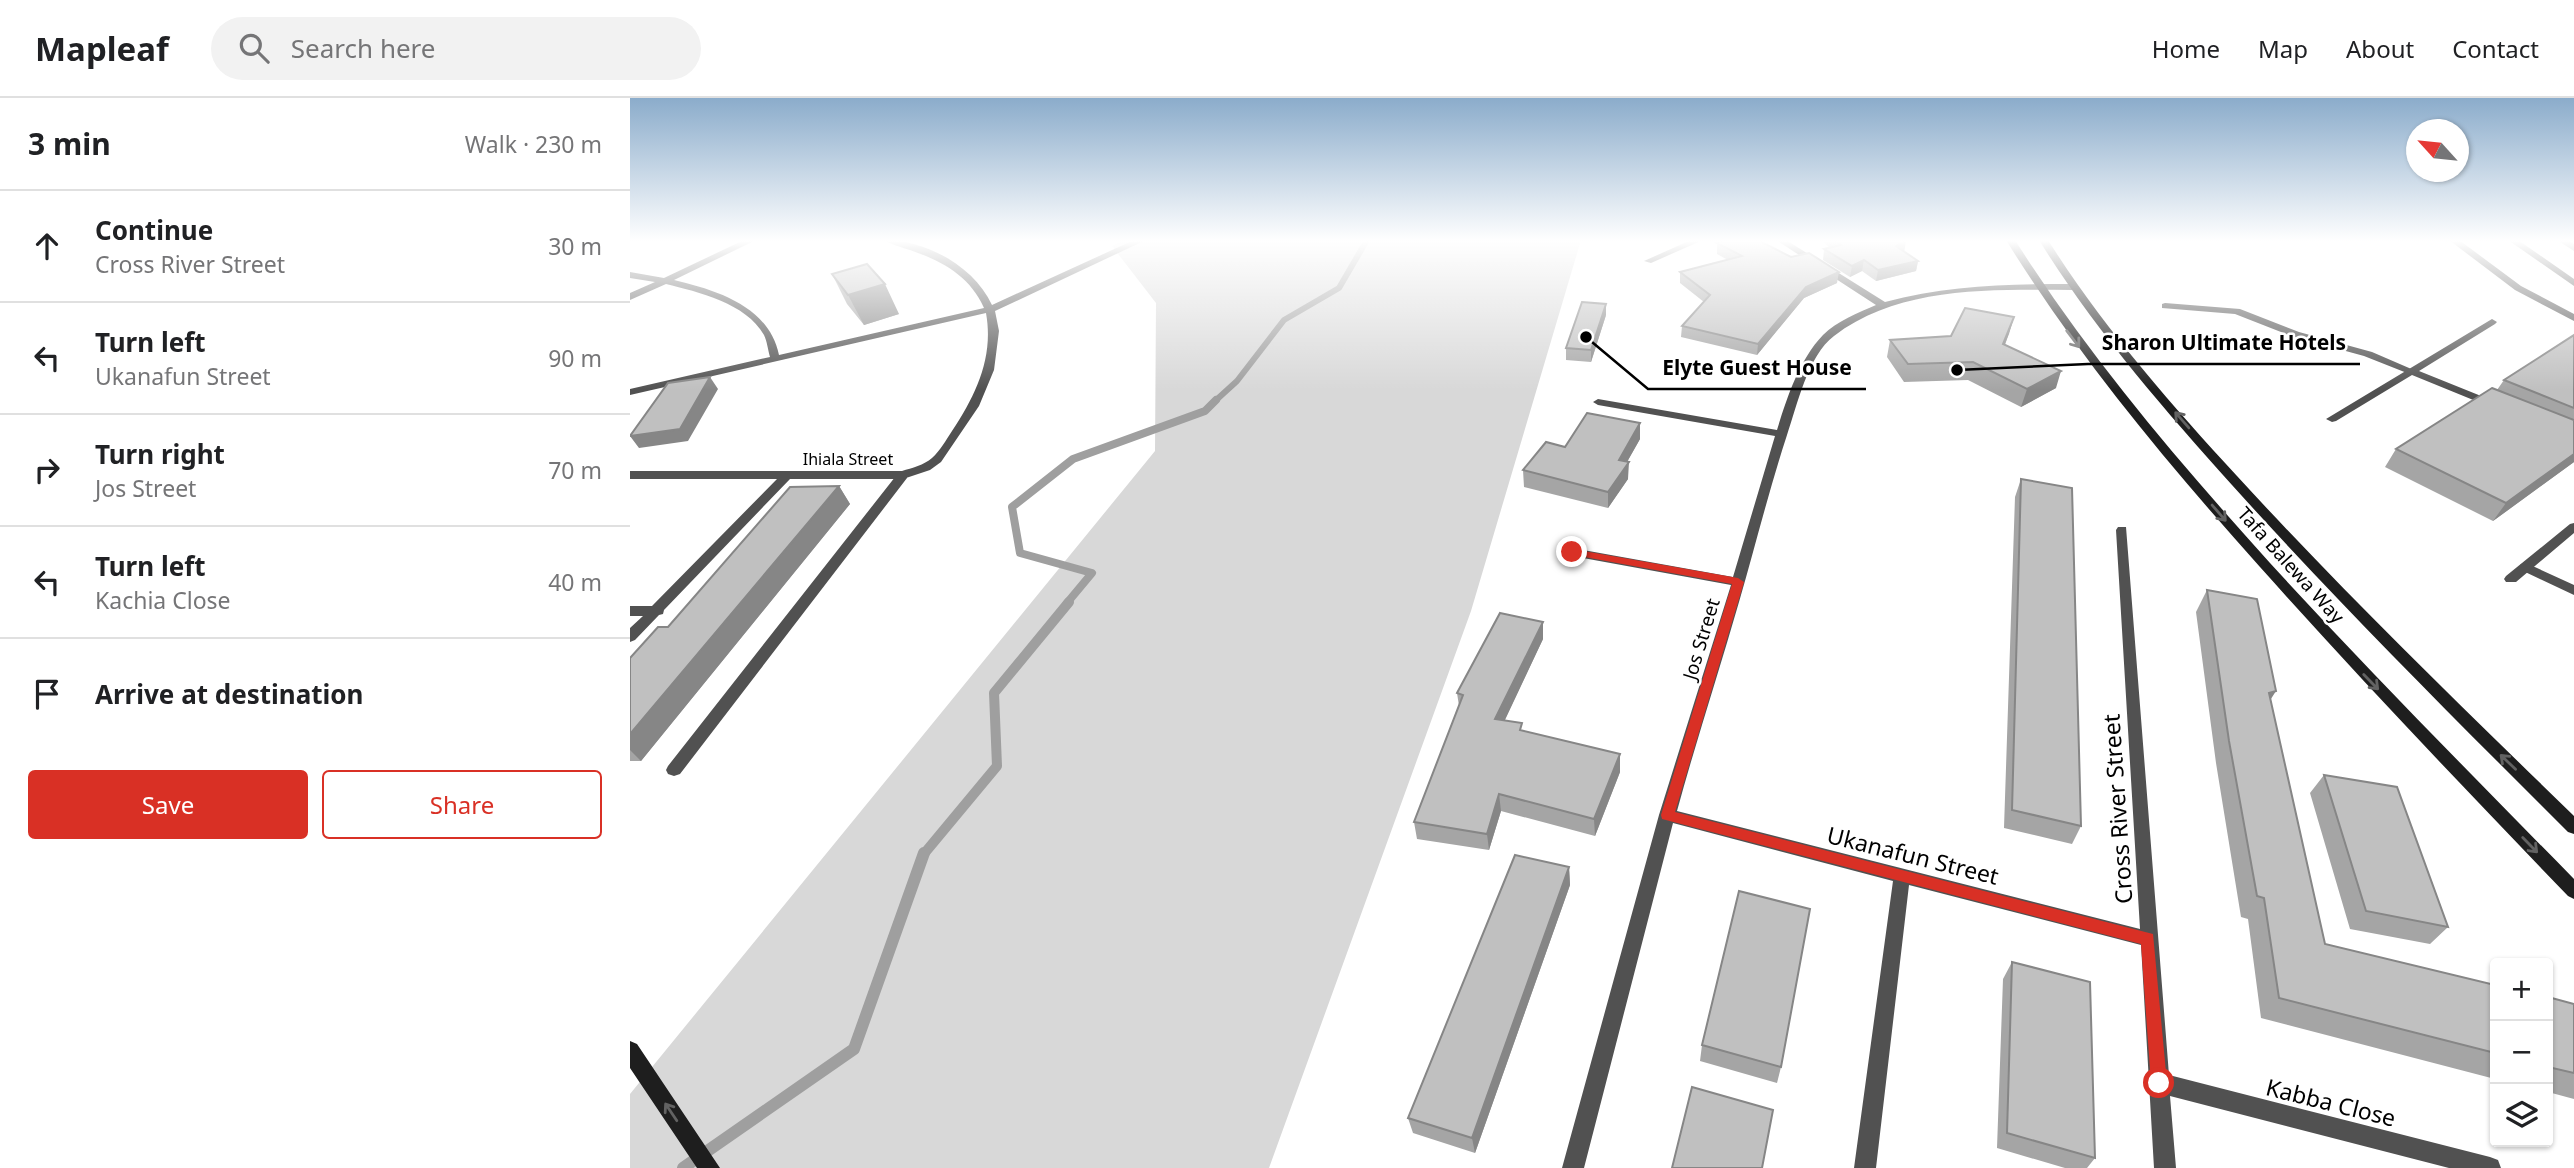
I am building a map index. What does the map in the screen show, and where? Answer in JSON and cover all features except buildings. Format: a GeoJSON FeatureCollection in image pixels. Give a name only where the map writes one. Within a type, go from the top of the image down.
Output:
{"type":"FeatureCollection","features":[{"type":"Feature","properties":{"kind":"main road","name":"Tafa Balewa Way"},"geometry":{"type":"LineString","coordinates":[[2040,290],[2093,364],[2239,537],[2350,661],[2574,891]]}},
{"type":"Feature","properties":{"kind":"main road","name":"Tafa Balewa Way"},"geometry":{"type":"LineString","coordinates":[[2076,290],[2138,369],[2272,523],[2403,659],[2574,827]]}},
{"type":"Feature","properties":{"kind":"main road"},"geometry":{"type":"LineString","coordinates":[[630,1051],[709,1168]]}},
{"type":"Feature","properties":{"kind":"street"},"geometry":{"type":"LineString","coordinates":[[697,290],[752,315],[769,333],[775,358]]}},
{"type":"Feature","properties":{"kind":"street"},"geometry":{"type":"LineString","coordinates":[[979,290],[991,309]]}},
{"type":"Feature","properties":{"kind":"street"},"geometry":{"type":"LineString","coordinates":[[630,392],[991,309],[1033,290]]}},
{"type":"Feature","properties":{"kind":"street"},"geometry":{"type":"LineString","coordinates":[[1859,290],[1884,306]]}},
{"type":"Feature","properties":{"kind":"street","name":"Jos Street"},"geometry":{"type":"LineString","coordinates":[[1573,1168],[1667,815],[1782,434],[1811,355],[1825,337],[1884,306],[1922,296],[1979,290]]}},
{"type":"Feature","properties":{"kind":"street"},"geometry":{"type":"LineString","coordinates":[[2522,290],[2574,318]]}},
{"type":"Feature","properties":{"kind":"street"},"geometry":{"type":"LineString","coordinates":[[2165,306],[2237,310],[2295,334],[2368,354],[2499,407]]}},
{"type":"Feature","properties":{"kind":"street","name":"Ihiala Street"},"geometry":{"type":"LineString","coordinates":[[630,475],[903,475],[938,460],[983,387],[991,365],[991,309]]}},
{"type":"Feature","properties":{"kind":"street"},"geometry":{"type":"LineString","coordinates":[[2332,419],[2492,322]]}},
{"type":"Feature","properties":{"kind":"street"},"geometry":{"type":"LineString","coordinates":[[1598,402],[1782,434]]}},
{"type":"Feature","properties":{"kind":"street"},"geometry":{"type":"LineString","coordinates":[[630,637],[788,474]]}},
{"type":"Feature","properties":{"kind":"street"},"geometry":{"type":"LineString","coordinates":[[674,770],[903,475]]}},
{"type":"Feature","properties":{"kind":"street"},"geometry":{"type":"LineString","coordinates":[[2511,579],[2574,527]]}},
{"type":"Feature","properties":{"kind":"street","name":"Cross River Street"},"geometry":{"type":"LineString","coordinates":[[2122,530],[2165,1168]]}},
{"type":"Feature","properties":{"kind":"street"},"geometry":{"type":"LineString","coordinates":[[1572,552],[1738,582]]}},
{"type":"Feature","properties":{"kind":"street"},"geometry":{"type":"LineString","coordinates":[[2526,567],[2574,590]]}},
{"type":"Feature","properties":{"kind":"street"},"geometry":{"type":"LineString","coordinates":[[630,611],[658,611]]}},
{"type":"Feature","properties":{"kind":"street","name":"Ukanafun Street"},"geometry":{"type":"LineString","coordinates":[[1667,815],[2148,939]]}},
{"type":"Feature","properties":{"kind":"street"},"geometry":{"type":"LineString","coordinates":[[1865,1168],[1902,875]]}},
{"type":"Feature","properties":{"kind":"street","name":"Kabba Close"},"geometry":{"type":"LineString","coordinates":[[2159,1083],[2490,1168]]}},
{"type":"Feature","properties":{"kind":"shaded area"},"geometry":{"type":"Polygon","coordinates":[[[1146,290],[1566,290],[1471,611],[1269,1168],[630,1168],[630,1094],[1155,451],[1156,303],[1146,290]]]}},
{"type":"Feature","properties":{"kind":"waterway"},"geometry":{"type":"LineString","coordinates":[[1214,402],[1237,381],[1284,320],[1336,290]]}},
{"type":"Feature","properties":{"kind":"waterway"},"geometry":{"type":"LineString","coordinates":[[1067,603],[1092,573],[1020,553],[1012,507],[1073,459],[1205,411],[1214,402]]}},
{"type":"Feature","properties":{"kind":"waterway"},"geometry":{"type":"LineString","coordinates":[[924,854],[997,766],[994,693],[1069,602]]}},
{"type":"Feature","properties":{"kind":"waterway"},"geometry":{"type":"LineString","coordinates":[[683,1168],[854,1049],[924,854]]}},
{"type":"Feature","properties":{"kind":"place","name":"Elyte Guest House"},"geometry":{"type":"Point","coordinates":[1586,337]}},
{"type":"Feature","properties":{"kind":"place","name":"Sharon Ultimate Hotels"},"geometry":{"type":"Point","coordinates":[1957,370]}},
{"type":"Feature","properties":{"kind":"route"},"geometry":{"type":"LineString","coordinates":[[1572,552],[1738,582],[1667,815],[2148,939],[2159,1083]]}}]}
